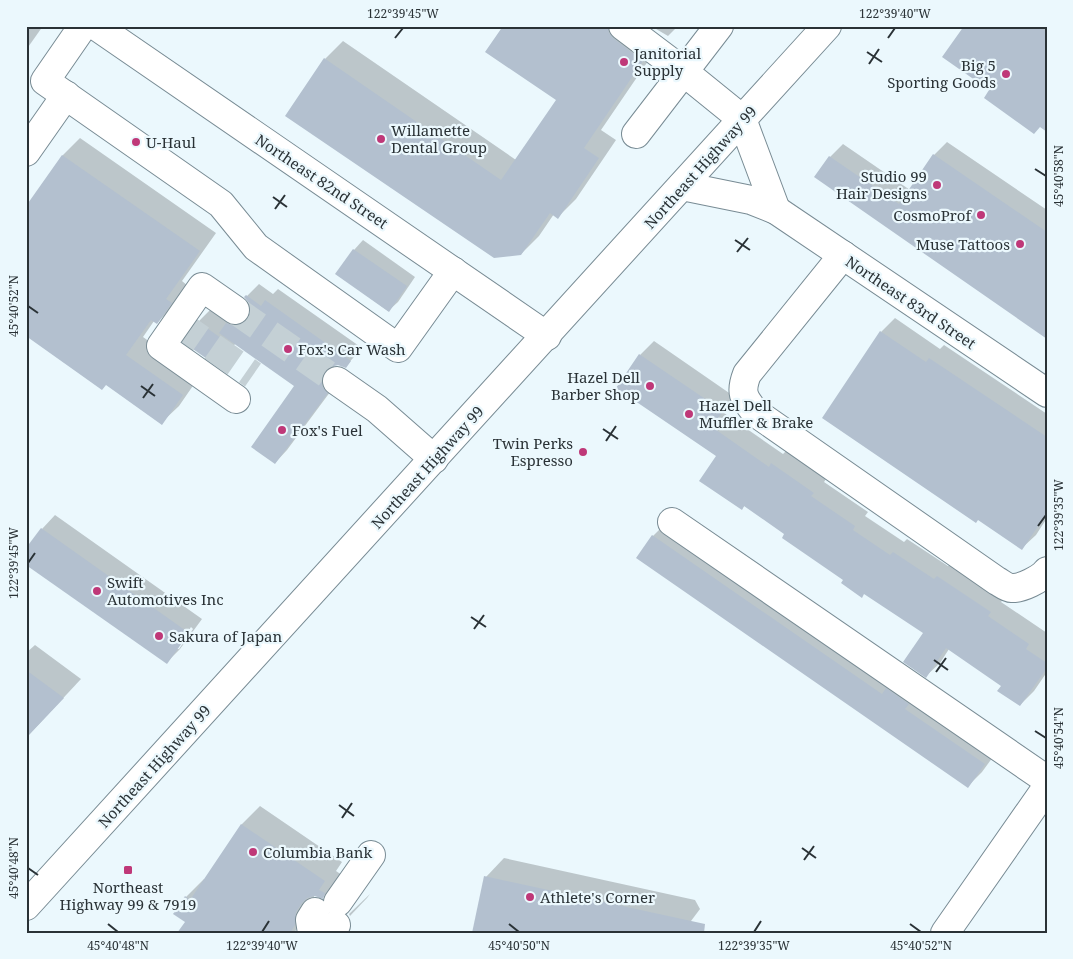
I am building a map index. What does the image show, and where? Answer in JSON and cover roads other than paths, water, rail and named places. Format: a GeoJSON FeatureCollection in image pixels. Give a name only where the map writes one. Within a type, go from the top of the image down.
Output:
{"type":"FeatureCollection","features":[{"type":"Feature","properties":{"kind":"street"},"geometry":{"type":"LineString","coordinates":[[84,26],[45,81],[221,204],[256,247],[398,348],[453,271]]}},
{"type":"Feature","properties":{"kind":"street","name":"Northeast 82nd Street"},"geometry":{"type":"LineString","coordinates":[[96,26],[547,336]]}},
{"type":"Feature","properties":{"kind":"street"},"geometry":{"type":"LineString","coordinates":[[623,26],[742,119],[776,210]]}},
{"type":"Feature","properties":{"kind":"street"},"geometry":{"type":"LineString","coordinates":[[636,134],[719,26]]}},
{"type":"Feature","properties":{"kind":"street","name":"Northeast Highway 99"},"geometry":{"type":"LineString","coordinates":[[28,902],[547,336],[828,26]]}},
{"type":"Feature","properties":{"kind":"street"},"geometry":{"type":"LineString","coordinates":[[26,152],[66,95]]}},
{"type":"Feature","properties":{"kind":"street","name":"Northeast 83rd Street"},"geometry":{"type":"LineString","coordinates":[[682,186],[752,200],[776,210],[1047,394]]}},
{"type":"Feature","properties":{"kind":"street"},"geometry":{"type":"LineString","coordinates":[[843,255],[747,374],[742,386],[749,405],[756,413],[997,581],[1012,588],[1030,584],[1043,576],[1047,571]]}},
{"type":"Feature","properties":{"kind":"street"},"geometry":{"type":"LineString","coordinates":[[235,310],[202,287],[161,346],[236,400]]}},
{"type":"Feature","properties":{"kind":"street"},"geometry":{"type":"LineString","coordinates":[[336,380],[377,409],[434,459]]}},
{"type":"Feature","properties":{"kind":"street"},"geometry":{"type":"LineString","coordinates":[[672,522],[1047,780]]}},
{"type":"Feature","properties":{"kind":"street"},"geometry":{"type":"LineString","coordinates":[[945,933],[1047,787]]}},
{"type":"Feature","properties":{"kind":"street"},"geometry":{"type":"LineString","coordinates":[[330,914],[371,855]]}},
{"type":"Feature","properties":{"kind":"tunnel"},"geometry":{"type":"LineString","coordinates":[[235,310],[337,381]]}},
{"type":"Feature","properties":{"kind":"tunnel"},"geometry":{"type":"LineString","coordinates":[[178,323],[253,375]]}},
{"type":"Feature","properties":{"kind":"place","name":"Janitorial Supply"},"geometry":{"type":"Point","coordinates":[624,62]}},
{"type":"Feature","properties":{"kind":"place","name":"Big 5 Sporting Goods"},"geometry":{"type":"Point","coordinates":[1006,74]}},
{"type":"Feature","properties":{"kind":"place","name":"Willamette Dental Group"},"geometry":{"type":"Point","coordinates":[381,139]}},
{"type":"Feature","properties":{"kind":"place","name":"U-Haul"},"geometry":{"type":"Point","coordinates":[136,142]}},
{"type":"Feature","properties":{"kind":"place","name":"Studio 99 Hair Designs"},"geometry":{"type":"Point","coordinates":[937,185]}},
{"type":"Feature","properties":{"kind":"place","name":"CosmoProf"},"geometry":{"type":"Point","coordinates":[981,215]}},
{"type":"Feature","properties":{"kind":"place","name":"Muse Tattoos"},"geometry":{"type":"Point","coordinates":[1020,244]}},
{"type":"Feature","properties":{"kind":"place","name":"Fox's Car Wash"},"geometry":{"type":"Point","coordinates":[288,349]}},
{"type":"Feature","properties":{"kind":"place","name":"Hazel Dell Barber Shop"},"geometry":{"type":"Point","coordinates":[650,386]}},
{"type":"Feature","properties":{"kind":"place","name":"Hazel Dell Muffler & Brake"},"geometry":{"type":"Point","coordinates":[689,414]}},
{"type":"Feature","properties":{"kind":"place","name":"Fox's Fuel"},"geometry":{"type":"Point","coordinates":[282,430]}},
{"type":"Feature","properties":{"kind":"place","name":"Twin Perks Espresso"},"geometry":{"type":"Point","coordinates":[583,452]}},
{"type":"Feature","properties":{"kind":"place","name":"Swift Automotives Inc"},"geometry":{"type":"Point","coordinates":[97,591]}},
{"type":"Feature","properties":{"kind":"place","name":"Sakura of Japan"},"geometry":{"type":"Point","coordinates":[159,636]}},
{"type":"Feature","properties":{"kind":"place","name":"Columbia Bank"},"geometry":{"type":"Point","coordinates":[253,852]}},
{"type":"Feature","properties":{"kind":"place","name":"Northeast Highway 99 & 7919"},"geometry":{"type":"Point","coordinates":[128,870]}},
{"type":"Feature","properties":{"kind":"place","name":"Athlete's Corner"},"geometry":{"type":"Point","coordinates":[530,897]}}]}
